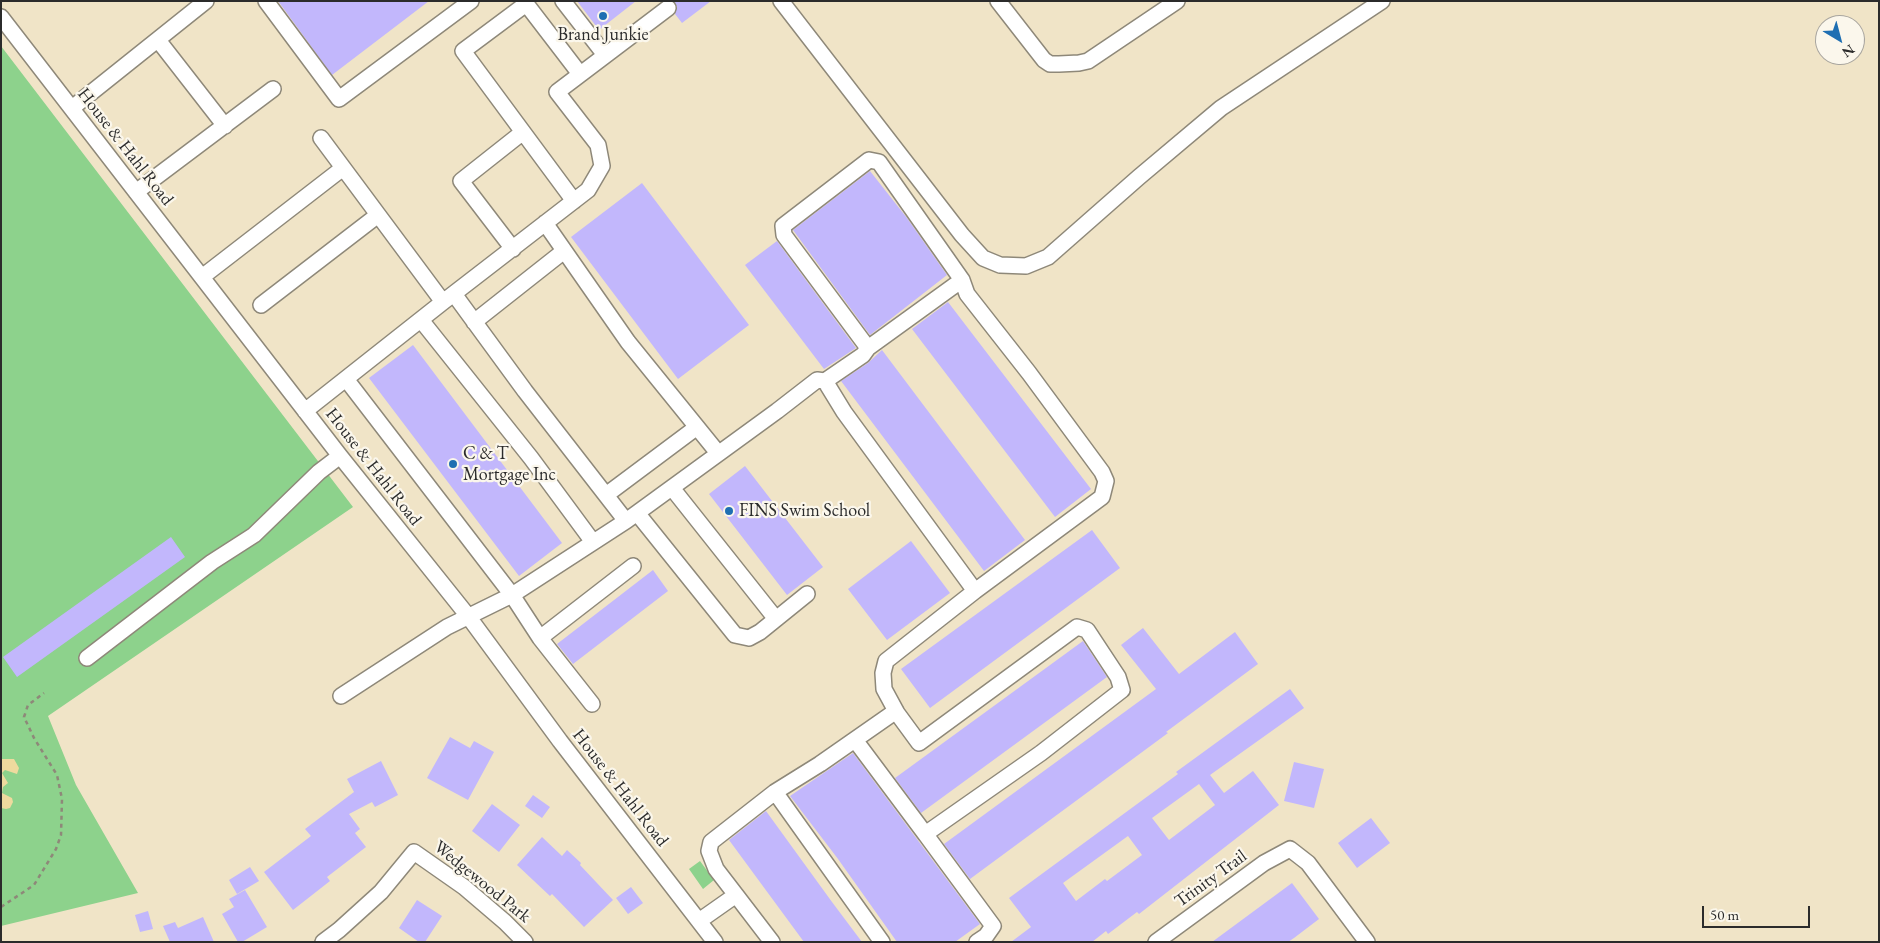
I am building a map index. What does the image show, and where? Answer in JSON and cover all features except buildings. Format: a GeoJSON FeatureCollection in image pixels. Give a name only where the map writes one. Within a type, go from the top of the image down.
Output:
{"type":"FeatureCollection","features":[{"type":"Feature","properties":{"kind":"street"},"geometry":{"type":"LineString","coordinates":[[72,108],[206,1]]}},
{"type":"Feature","properties":{"kind":"street"},"geometry":{"type":"LineString","coordinates":[[266,1],[339,98],[472,1]]}},
{"type":"Feature","properties":{"kind":"street"},"geometry":{"type":"LineString","coordinates":[[563,1],[604,56]]}},
{"type":"Feature","properties":{"kind":"street"},"geometry":{"type":"LineString","coordinates":[[781,1],[983,258],[1000,265],[1026,266],[1048,257],[1139,177],[1222,108],[1382,1]]}},
{"type":"Feature","properties":{"kind":"street"},"geometry":{"type":"LineString","coordinates":[[998,1],[1044,60],[1050,64],[1059,64],[1088,61],[1177,1]]}},
{"type":"Feature","properties":{"kind":"street"},"geometry":{"type":"LineString","coordinates":[[574,201],[463,51],[525,2],[580,74]]}},
{"type":"Feature","properties":{"kind":"street"},"geometry":{"type":"LineString","coordinates":[[305,411],[588,190],[602,166],[598,146],[557,92],[668,8]]}},
{"type":"Feature","properties":{"kind":"street","name":"House & Hahl Road"},"geometry":{"type":"LineString","coordinates":[[1,17],[340,456],[468,616],[560,741],[714,942]]}},
{"type":"Feature","properties":{"kind":"street"},"geometry":{"type":"LineString","coordinates":[[158,40],[225,126]]}},
{"type":"Feature","properties":{"kind":"street"},"geometry":{"type":"LineString","coordinates":[[136,192],[273,89]]}},
{"type":"Feature","properties":{"kind":"street"},"geometry":{"type":"LineString","coordinates":[[512,249],[461,181],[523,132]]}},
{"type":"Feature","properties":{"kind":"street"},"geometry":{"type":"LineString","coordinates":[[321,138],[378,215],[448,298],[474,322],[606,496],[632,517],[735,635],[749,638],[808,594]]}},
{"type":"Feature","properties":{"kind":"street"},"geometry":{"type":"LineString","coordinates":[[868,348],[784,235],[783,226],[869,160],[879,162],[962,280],[968,294],[1029,373],[1102,472],[1106,481],[1102,497],[975,591],[886,661],[883,673],[884,689],[896,711],[919,744],[1077,627],[1086,630],[1118,677],[1122,690],[1041,753],[926,835]]}},
{"type":"Feature","properties":{"kind":"street"},"geometry":{"type":"LineString","coordinates":[[202,277],[343,168]]}},
{"type":"Feature","properties":{"kind":"street"},"geometry":{"type":"LineString","coordinates":[[261,305],[378,215]]}},
{"type":"Feature","properties":{"kind":"street"},"geometry":{"type":"LineString","coordinates":[[545,223],[628,342],[718,453]]}},
{"type":"Feature","properties":{"kind":"street"},"geometry":{"type":"LineString","coordinates":[[474,322],[564,251]]}},
{"type":"Feature","properties":{"kind":"street"},"geometry":{"type":"LineString","coordinates":[[341,696],[447,627],[512,595],[632,517],[818,380],[826,381],[863,355],[868,348],[962,280]]}},
{"type":"Feature","properties":{"kind":"street"},"geometry":{"type":"LineString","coordinates":[[421,320],[531,458],[593,542]]}},
{"type":"Feature","properties":{"kind":"street"},"geometry":{"type":"LineString","coordinates":[[346,379],[512,595],[540,638],[592,704]]}},
{"type":"Feature","properties":{"kind":"street"},"geometry":{"type":"LineString","coordinates":[[826,381],[844,412],[975,591]]}},
{"type":"Feature","properties":{"kind":"street"},"geometry":{"type":"LineString","coordinates":[[606,496],[697,427]]}},
{"type":"Feature","properties":{"kind":"street"},"geometry":{"type":"LineString","coordinates":[[87,658],[212,562],[254,535],[318,472],[340,456]]}},
{"type":"Feature","properties":{"kind":"street"},"geometry":{"type":"LineString","coordinates":[[672,488],[776,619]]}},
{"type":"Feature","properties":{"kind":"street"},"geometry":{"type":"LineString","coordinates":[[540,638],[633,566]]}},
{"type":"Feature","properties":{"kind":"street"},"geometry":{"type":"LineString","coordinates":[[772,942],[716,869],[709,851],[711,842],[775,792],[896,711]]}},
{"type":"Feature","properties":{"kind":"street"},"geometry":{"type":"LineString","coordinates":[[855,740],[993,926],[986,936],[977,942]]}},
{"type":"Feature","properties":{"kind":"street"},"geometry":{"type":"LineString","coordinates":[[775,792],[882,942]]}},
{"type":"Feature","properties":{"kind":"street","name":"Trinity Trail"},"geometry":{"type":"LineString","coordinates":[[1156,942],[1264,863],[1290,848],[1308,863],[1367,942]]}},
{"type":"Feature","properties":{"kind":"street","name":"Wedgewood Park"},"geometry":{"type":"LineString","coordinates":[[323,942],[381,892],[414,852],[464,887],[506,922],[525,942]]}},
{"type":"Feature","properties":{"kind":"street"},"geometry":{"type":"LineString","coordinates":[[699,921],[736,895]]}},
{"type":"Feature","properties":{"kind":"path"},"geometry":{"type":"LineString","coordinates":[[1,907],[34,885],[56,849],[61,835],[62,799],[57,775],[34,738],[24,717],[28,705],[44,693]]}},
{"type":"Feature","properties":{"kind":"green space"},"geometry":{"type":"Polygon","coordinates":[[[1,46],[353,507],[48,716],[76,785],[138,893],[1,926],[1,46]]]}},
{"type":"Feature","properties":{"kind":"green space"},"geometry":{"type":"Polygon","coordinates":[[[700,861],[714,880],[703,889],[689,869],[700,861]]]}},
{"type":"Feature","properties":{"kind":"sand"},"geometry":{"type":"Polygon","coordinates":[[[1,759],[14,759],[19,768],[17,774],[5,770],[2,773],[8,783],[3,787],[2,793],[12,798],[13,802],[10,808],[6,809],[1,808],[1,759]]]}},
{"type":"Feature","properties":{"kind":"place","name":"Brand Junkie"},"geometry":{"type":"Point","coordinates":[603,16]}},
{"type":"Feature","properties":{"kind":"place","name":"C & T Mortgage Inc"},"geometry":{"type":"Point","coordinates":[453,464]}},
{"type":"Feature","properties":{"kind":"place","name":"FINS Swim School"},"geometry":{"type":"Point","coordinates":[729,511]}}]}
